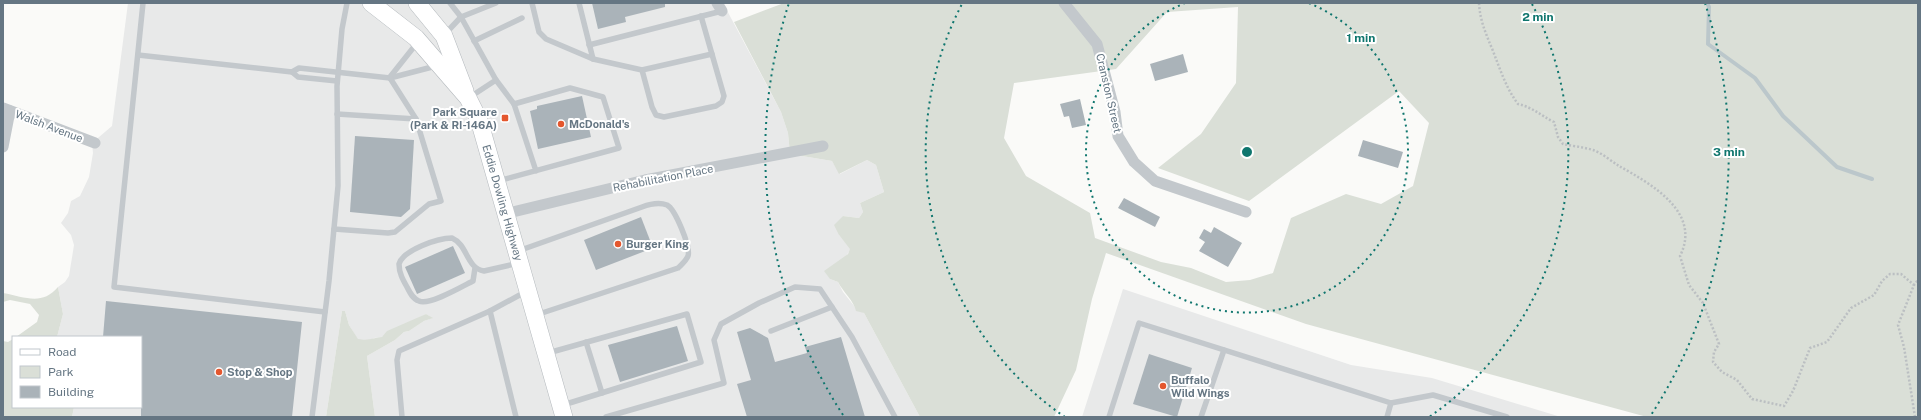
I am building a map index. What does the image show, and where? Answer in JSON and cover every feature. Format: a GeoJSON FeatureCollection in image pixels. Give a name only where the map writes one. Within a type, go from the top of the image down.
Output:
{"type":"FeatureCollection","features":[{"type":"Feature","properties":{"kind":"main road","name":"Eddie Dowling Highway"},"geometry":{"type":"LineString","coordinates":[[372,3],[395,20],[419,41],[468,98],[479,120],[497,181],[504,214],[563,411]]}},
{"type":"Feature","properties":{"kind":"main road"},"geometry":{"type":"LineString","coordinates":[[417,3],[444,36],[468,98]]}},
{"type":"Feature","properties":{"kind":"street","name":"Cranston Street"},"geometry":{"type":"LineString","coordinates":[[1064,3],[1097,44],[1115,112],[1118,136],[1134,162],[1155,181],[1246,212]]}},
{"type":"Feature","properties":{"kind":"street","name":"Walsh Avenue"},"geometry":{"type":"LineString","coordinates":[[6,110],[95,143]]}},
{"type":"Feature","properties":{"kind":"street"},"geometry":{"type":"LineString","coordinates":[[3,147],[6,110]]}},
{"type":"Feature","properties":{"kind":"street","name":"Rehabilitation Place"},"geometry":{"type":"LineString","coordinates":[[504,214],[645,180],[823,146]]}},
{"type":"Feature","properties":{"kind":"lane"},"geometry":{"type":"LineString","coordinates":[[143,3],[114,288],[325,312]]}},
{"type":"Feature","properties":{"kind":"lane"},"geometry":{"type":"LineString","coordinates":[[312,417],[338,186],[337,81],[342,30],[347,3]]}},
{"type":"Feature","properties":{"kind":"lane"},"geometry":{"type":"LineString","coordinates":[[450,3],[461,17],[496,80],[514,104],[536,171]]}},
{"type":"Feature","properties":{"kind":"lane"},"geometry":{"type":"LineString","coordinates":[[444,36],[461,17],[495,3]]}},
{"type":"Feature","properties":{"kind":"lane"},"geometry":{"type":"LineString","coordinates":[[532,3],[541,36],[593,60],[642,70],[712,54]]}},
{"type":"Feature","properties":{"kind":"lane"},"geometry":{"type":"LineString","coordinates":[[578,3],[593,60]]}},
{"type":"Feature","properties":{"kind":"lane"},"geometry":{"type":"LineString","coordinates":[[589,44],[701,16],[719,7]]}},
{"type":"Feature","properties":{"kind":"lane"},"geometry":{"type":"LineString","coordinates":[[642,70],[652,107],[656,115],[664,117],[716,106],[722,102],[724,96],[701,16]]}},
{"type":"Feature","properties":{"kind":"lane"},"geometry":{"type":"LineString","coordinates":[[474,41],[522,18]]}},
{"type":"Feature","properties":{"kind":"lane"},"geometry":{"type":"LineString","coordinates":[[390,78],[419,41]]}},
{"type":"Feature","properties":{"kind":"lane"},"geometry":{"type":"LineString","coordinates":[[138,55],[292,72],[300,68],[390,78],[439,65]]}},
{"type":"Feature","properties":{"kind":"lane"},"geometry":{"type":"LineString","coordinates":[[292,72],[298,77],[337,81]]}},
{"type":"Feature","properties":{"kind":"lane"},"geometry":{"type":"LineString","coordinates":[[334,229],[388,233],[395,232],[430,204],[441,201],[416,119],[390,78]]}},
{"type":"Feature","properties":{"kind":"lane"},"geometry":{"type":"LineString","coordinates":[[468,98],[496,80]]}},
{"type":"Feature","properties":{"kind":"lane"},"geometry":{"type":"LineString","coordinates":[[497,181],[619,148],[603,97],[570,88],[514,104]]}},
{"type":"Feature","properties":{"kind":"lane"},"geometry":{"type":"LineString","coordinates":[[337,114],[416,119]]}},
{"type":"Feature","properties":{"kind":"lane"},"geometry":{"type":"LineString","coordinates":[[475,268],[473,281],[433,300],[419,302],[410,292],[402,279],[399,264],[404,255],[434,241],[452,238],[460,244],[475,268],[484,271],[517,258],[570,233],[642,207],[660,203],[668,206],[674,212],[688,246],[688,255],[685,262],[678,268],[534,316]]}},
{"type":"Feature","properties":{"kind":"lane"},"geometry":{"type":"LineString","coordinates":[[606,417],[724,383],[714,340],[721,324],[759,303],[795,287],[820,289],[852,337],[895,417]]}},
{"type":"Feature","properties":{"kind":"lane"},"geometry":{"type":"LineString","coordinates":[[402,417],[397,360],[399,351],[490,311],[527,291]]}},
{"type":"Feature","properties":{"kind":"lane"},"geometry":{"type":"LineString","coordinates":[[771,332],[832,307]]}},
{"type":"Feature","properties":{"kind":"lane"},"geometry":{"type":"LineString","coordinates":[[490,311],[516,417]]}},
{"type":"Feature","properties":{"kind":"lane"},"geometry":{"type":"LineString","coordinates":[[546,353],[687,314],[701,362],[602,393],[563,411]]}},
{"type":"Feature","properties":{"kind":"lane"},"geometry":{"type":"LineString","coordinates":[[1109,417],[1139,323],[1391,403],[1434,396],[1507,417]]}},
{"type":"Feature","properties":{"kind":"lane"},"geometry":{"type":"LineString","coordinates":[[586,342],[602,393]]}},
{"type":"Feature","properties":{"kind":"lane"},"geometry":{"type":"LineString","coordinates":[[1201,417],[1224,350]]}},
{"type":"Feature","properties":{"kind":"lane"},"geometry":{"type":"LineString","coordinates":[[1387,417],[1391,403]]}},
{"type":"Feature","properties":{"kind":"path"},"geometry":{"type":"LineString","coordinates":[[1479,3],[1479,15],[1484,30],[1509,93],[1518,104],[1531,107],[1543,117],[1554,122],[1558,137],[1563,144],[1594,150],[1644,179],[1673,204],[1684,223],[1686,235],[1684,247],[1680,256],[1683,268],[1689,285],[1703,302],[1720,344],[1714,352],[1713,362],[1722,372],[1737,380],[1752,399],[1784,406],[1793,391],[1810,348],[1828,342],[1851,308],[1874,295],[1882,281],[1890,274],[1900,274],[1914,285]]}},
{"type":"Feature","properties":{"kind":"path"},"geometry":{"type":"LineString","coordinates":[[1915,417],[1904,347],[1898,325],[1914,285],[1918,280]]}},
{"type":"Feature","properties":{"kind":"shaded area"},"geometry":{"type":"Polygon","coordinates":[[[128,3],[723,3],[781,112],[788,133],[790,154],[832,161],[840,174],[867,160],[876,165],[884,192],[860,203],[863,212],[859,218],[843,216],[839,235],[851,249],[830,279],[838,282],[843,292],[855,307],[864,313],[920,417],[375,417],[367,356],[395,340],[404,332],[409,331],[424,321],[432,318],[426,314],[382,337],[374,338],[368,341],[358,340],[349,325],[345,311],[342,311],[326,417],[72,417],[74,408],[142,408],[142,336],[57,336],[63,314],[58,287],[65,282],[69,276],[74,245],[71,235],[61,223],[68,213],[71,201],[80,196],[89,177],[93,153],[92,143],[112,126],[128,3]]]}},
{"type":"Feature","properties":{"kind":"shaded area"},"geometry":{"type":"Polygon","coordinates":[[[1123,289],[1351,365],[1432,378],[1561,417],[1082,417],[1123,289]]]}},
{"type":"Feature","properties":{"kind":"green space"},"geometry":{"type":"Polygon","coordinates":[[[784,3],[1918,3],[1918,417],[1647,417],[1306,324],[1106,253],[1092,299],[1076,370],[1054,417],[920,417],[864,313],[856,311],[855,307],[838,282],[830,279],[824,271],[848,254],[850,249],[839,235],[834,225],[843,216],[859,218],[863,212],[860,203],[884,192],[876,165],[867,160],[839,174],[832,161],[790,154],[788,133],[781,112],[734,22],[784,3]],[[1238,7],[1167,12],[1116,69],[1014,83],[1004,138],[1026,176],[1090,213],[1095,238],[1161,262],[1191,268],[1226,282],[1250,280],[1273,273],[1291,218],[1346,194],[1381,204],[1413,186],[1429,123],[1399,91],[1249,201],[1158,168],[1201,134],[1236,83],[1238,7]]]}},
{"type":"Feature","properties":{"kind":"green space"},"geometry":{"type":"Polygon","coordinates":[[[58,287],[63,314],[57,336],[17,336],[37,322],[39,315],[30,304],[10,300],[3,302],[3,293],[33,299],[46,297],[58,287]]]}},
{"type":"Feature","properties":{"kind":"green space"},"geometry":{"type":"Polygon","coordinates":[[[342,311],[345,311],[349,325],[358,339],[362,340],[382,337],[387,331],[426,314],[433,318],[424,321],[409,331],[404,332],[395,340],[367,356],[375,417],[326,417],[342,311]]]}},
{"type":"Feature","properties":{"kind":"green space"},"geometry":{"type":"Polygon","coordinates":[[[12,340],[12,408],[74,408],[72,417],[3,417],[3,341],[8,342],[12,340]]]}},
{"type":"Feature","properties":{"kind":"building"},"geometry":{"type":"Polygon","coordinates":[[[592,3],[665,3],[665,7],[625,17],[626,22],[598,29],[592,3]]]}},
{"type":"Feature","properties":{"kind":"building"},"geometry":{"type":"Polygon","coordinates":[[[1183,54],[1188,72],[1155,81],[1150,64],[1183,54]]]}},
{"type":"Feature","properties":{"kind":"building","name":"McDonald's"},"geometry":{"type":"Polygon","coordinates":[[[582,96],[591,137],[538,149],[530,111],[537,109],[537,106],[582,96]]]}},
{"type":"Feature","properties":{"kind":"building"},"geometry":{"type":"Polygon","coordinates":[[[1080,99],[1086,125],[1072,128],[1069,116],[1064,117],[1060,104],[1080,99]]]}},
{"type":"Feature","properties":{"kind":"building"},"geometry":{"type":"Polygon","coordinates":[[[355,136],[414,140],[410,209],[401,217],[350,212],[355,136]]]}},
{"type":"Feature","properties":{"kind":"building"},"geometry":{"type":"Polygon","coordinates":[[[1363,140],[1403,152],[1398,168],[1358,156],[1363,140]]]}},
{"type":"Feature","properties":{"kind":"building"},"geometry":{"type":"Polygon","coordinates":[[[1124,198],[1160,217],[1155,227],[1118,208],[1124,198]]]}},
{"type":"Feature","properties":{"kind":"building","name":"Burger King"},"geometry":{"type":"Polygon","coordinates":[[[641,217],[653,248],[596,270],[584,240],[641,217]]]}},
{"type":"Feature","properties":{"kind":"building"},"geometry":{"type":"Polygon","coordinates":[[[1214,227],[1242,243],[1228,267],[1199,251],[1205,242],[1199,238],[1204,229],[1211,233],[1214,227]]]}},
{"type":"Feature","properties":{"kind":"building"},"geometry":{"type":"Polygon","coordinates":[[[453,246],[465,273],[417,294],[405,267],[453,246]]]}},
{"type":"Feature","properties":{"kind":"building","name":"Stop & Shop"},"geometry":{"type":"Polygon","coordinates":[[[106,301],[302,322],[292,417],[141,417],[142,336],[103,336],[106,301]]]}},
{"type":"Feature","properties":{"kind":"building"},"geometry":{"type":"Polygon","coordinates":[[[677,326],[688,361],[620,382],[608,345],[677,326]]]}},
{"type":"Feature","properties":{"kind":"building"},"geometry":{"type":"Polygon","coordinates":[[[750,328],[768,338],[775,362],[807,353],[805,347],[841,337],[865,417],[747,417],[737,384],[751,380],[737,332],[750,328]]]}},
{"type":"Feature","properties":{"kind":"building","name":"Buffalo Wild Wings"},"geometry":{"type":"Polygon","coordinates":[[[1149,354],[1192,368],[1177,417],[1133,404],[1149,354]]]}},
{"type":"Feature","properties":{"kind":"waterway"},"geometry":{"type":"LineString","coordinates":[[1707,3],[1709,7],[1708,44],[1755,78],[1783,116],[1837,167],[1872,179]]}},
{"type":"Feature","properties":{"kind":"place","name":"Park Square (Park & RI-146A)"},"geometry":{"type":"Point","coordinates":[505,118]}},
{"type":"Feature","properties":{"kind":"place","name":"McDonald's"},"geometry":{"type":"Point","coordinates":[561,124]}},
{"type":"Feature","properties":{"kind":"place","name":"Burger King"},"geometry":{"type":"Point","coordinates":[618,244]}},
{"type":"Feature","properties":{"kind":"place","name":"Stop & Shop"},"geometry":{"type":"Point","coordinates":[219,372]}},
{"type":"Feature","properties":{"kind":"place","name":"Buffalo Wild Wings"},"geometry":{"type":"Point","coordinates":[1163,386]}}]}
